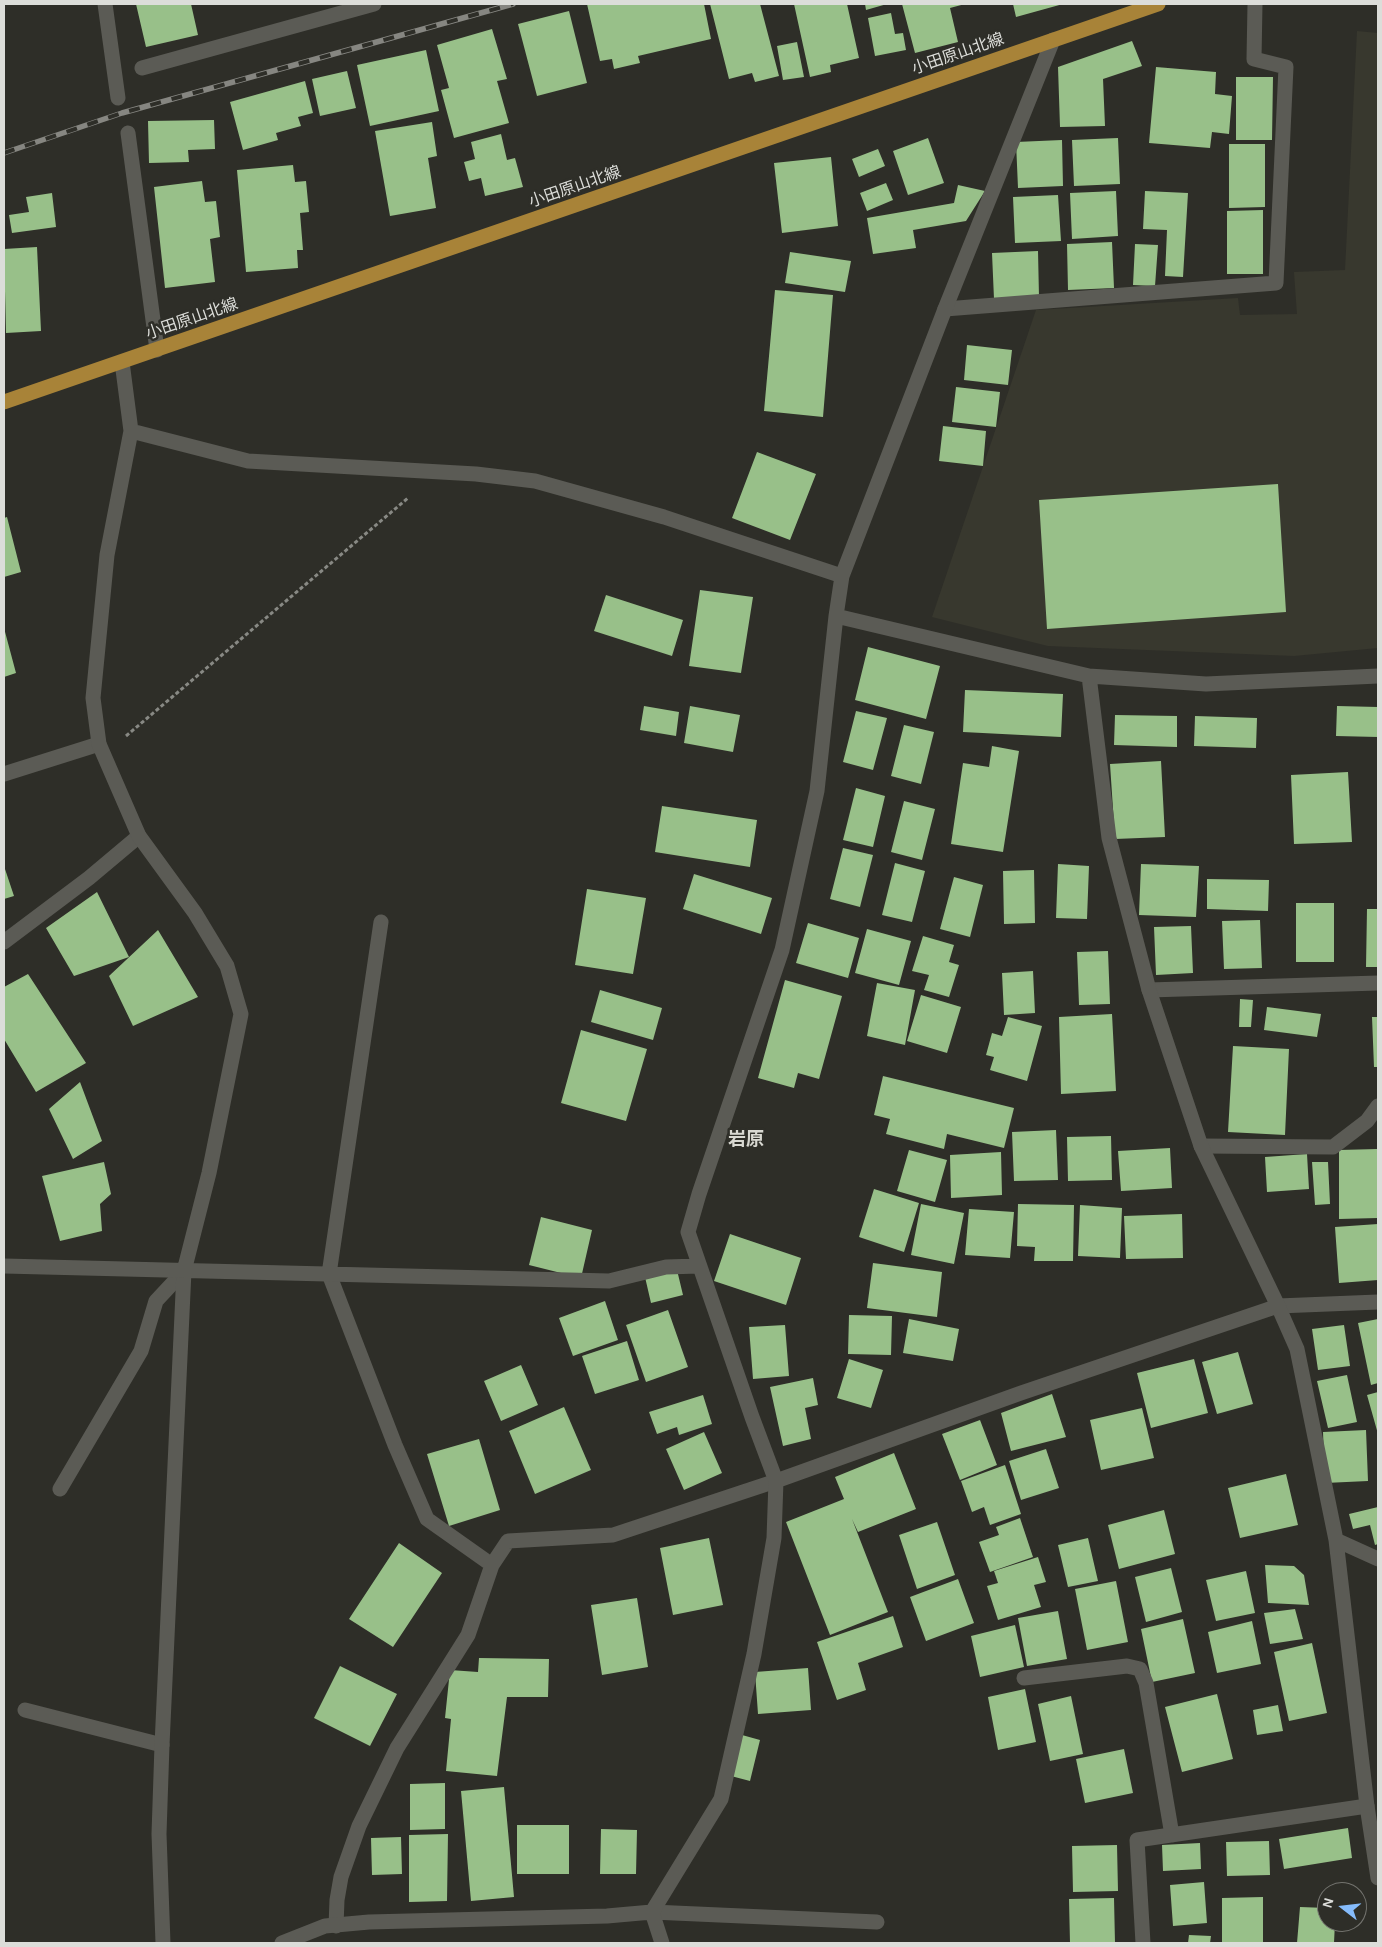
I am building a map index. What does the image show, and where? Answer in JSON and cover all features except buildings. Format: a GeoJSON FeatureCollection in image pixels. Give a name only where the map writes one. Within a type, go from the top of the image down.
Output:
{"type":"FeatureCollection","features":[{"type":"Feature","properties":{"kind":"main road","name":"小田原山北線"},"geometry":{"type":"LineString","coordinates":[[4,402],[1158,4]]}},
{"type":"Feature","properties":{"kind":"street"},"geometry":{"type":"LineString","coordinates":[[105,4],[118,98]]}},
{"type":"Feature","properties":{"kind":"street"},"geometry":{"type":"LineString","coordinates":[[142,68],[374,4]]}},
{"type":"Feature","properties":{"kind":"street"},"geometry":{"type":"LineString","coordinates":[[945,309],[1276,283],[1286,68],[1254,59],[1255,4]]}},
{"type":"Feature","properties":{"kind":"street"},"geometry":{"type":"LineString","coordinates":[[662,1943],[652,1912],[721,1799],[754,1654],[772,1548],[776,1481],[688,1232],[699,1194],[782,950],[817,791],[842,576],[945,309],[1053,40]]}},
{"type":"Feature","properties":{"kind":"street"},"geometry":{"type":"LineString","coordinates":[[128,133],[157,350]]}},
{"type":"Feature","properties":{"kind":"street"},"geometry":{"type":"LineString","coordinates":[[122,362],[131,431],[107,555],[92,698],[101,748],[139,836],[196,913],[227,966],[241,1014],[209,1173],[184,1271],[162,1745],[160,1834],[163,1943]]}},
{"type":"Feature","properties":{"kind":"street"},"geometry":{"type":"LineString","coordinates":[[131,431],[248,461],[435,471],[535,481],[664,517],[842,576]]}},
{"type":"Feature","properties":{"kind":"street"},"geometry":{"type":"LineString","coordinates":[[836,616],[1089,676],[1206,684],[1378,676]]}},
{"type":"Feature","properties":{"kind":"street"},"geometry":{"type":"LineString","coordinates":[[1089,676],[1109,838],[1149,990],[1200,1146],[1297,1349],[1336,1540],[1367,1806],[1378,1878]]}},
{"type":"Feature","properties":{"kind":"street"},"geometry":{"type":"LineString","coordinates":[[4,774],[101,748]]}},
{"type":"Feature","properties":{"kind":"street"},"geometry":{"type":"LineString","coordinates":[[4,942],[89,878],[139,836]]}},
{"type":"Feature","properties":{"kind":"street"},"geometry":{"type":"LineString","coordinates":[[381,922],[329,1274],[395,1445],[427,1519],[492,1565]]}},
{"type":"Feature","properties":{"kind":"street"},"geometry":{"type":"LineString","coordinates":[[1149,990],[1378,983]]}},
{"type":"Feature","properties":{"kind":"street"},"geometry":{"type":"LineString","coordinates":[[1200,1146],[1333,1147],[1367,1121],[1378,1106]]}},
{"type":"Feature","properties":{"kind":"street"},"geometry":{"type":"LineString","coordinates":[[4,1266],[609,1281],[666,1267],[699,1266]]}},
{"type":"Feature","properties":{"kind":"street"},"geometry":{"type":"LineString","coordinates":[[60,1489],[141,1351],[156,1301],[184,1271]]}},
{"type":"Feature","properties":{"kind":"street"},"geometry":{"type":"LineString","coordinates":[[336,1926],[337,1900],[341,1877],[359,1826],[397,1748],[468,1635],[492,1565],[508,1541],[613,1535],[776,1481],[1021,1393],[1278,1306],[1378,1302]]}},
{"type":"Feature","properties":{"kind":"street"},"geometry":{"type":"LineString","coordinates":[[1336,1540],[1378,1559]]}},
{"type":"Feature","properties":{"kind":"street"},"geometry":{"type":"LineString","coordinates":[[1024,1678],[1127,1666],[1140,1669],[1146,1683],[1172,1835]]}},
{"type":"Feature","properties":{"kind":"street"},"geometry":{"type":"LineString","coordinates":[[25,1710],[162,1745]]}},
{"type":"Feature","properties":{"kind":"street"},"geometry":{"type":"LineString","coordinates":[[1143,1943],[1137,1840],[1367,1806]]}},
{"type":"Feature","properties":{"kind":"street"},"geometry":{"type":"LineString","coordinates":[[282,1943],[325,1926],[369,1922],[606,1916],[652,1912],[877,1922]]}},
{"type":"Feature","properties":{"kind":"path"},"geometry":{"type":"LineString","coordinates":[[101,748],[118,743],[398,506],[435,471]]}},
{"type":"Feature","properties":{"kind":"shaded area"},"geometry":{"type":"Polygon","coordinates":[[[1357,31],[1378,33],[1378,648],[1294,656],[1048,646],[932,617],[1036,310],[1238,298],[1240,315],[1297,314],[1294,272],[1345,270],[1357,31]]]}},
{"type":"Feature","properties":{"kind":"railway"},"geometry":{"type":"LineString","coordinates":[[4,153],[122,113],[513,4]]}},
{"type":"Feature","properties":{"kind":"district","name":"岩原"},"geometry":{"type":"Point","coordinates":[746,1140]}}]}
